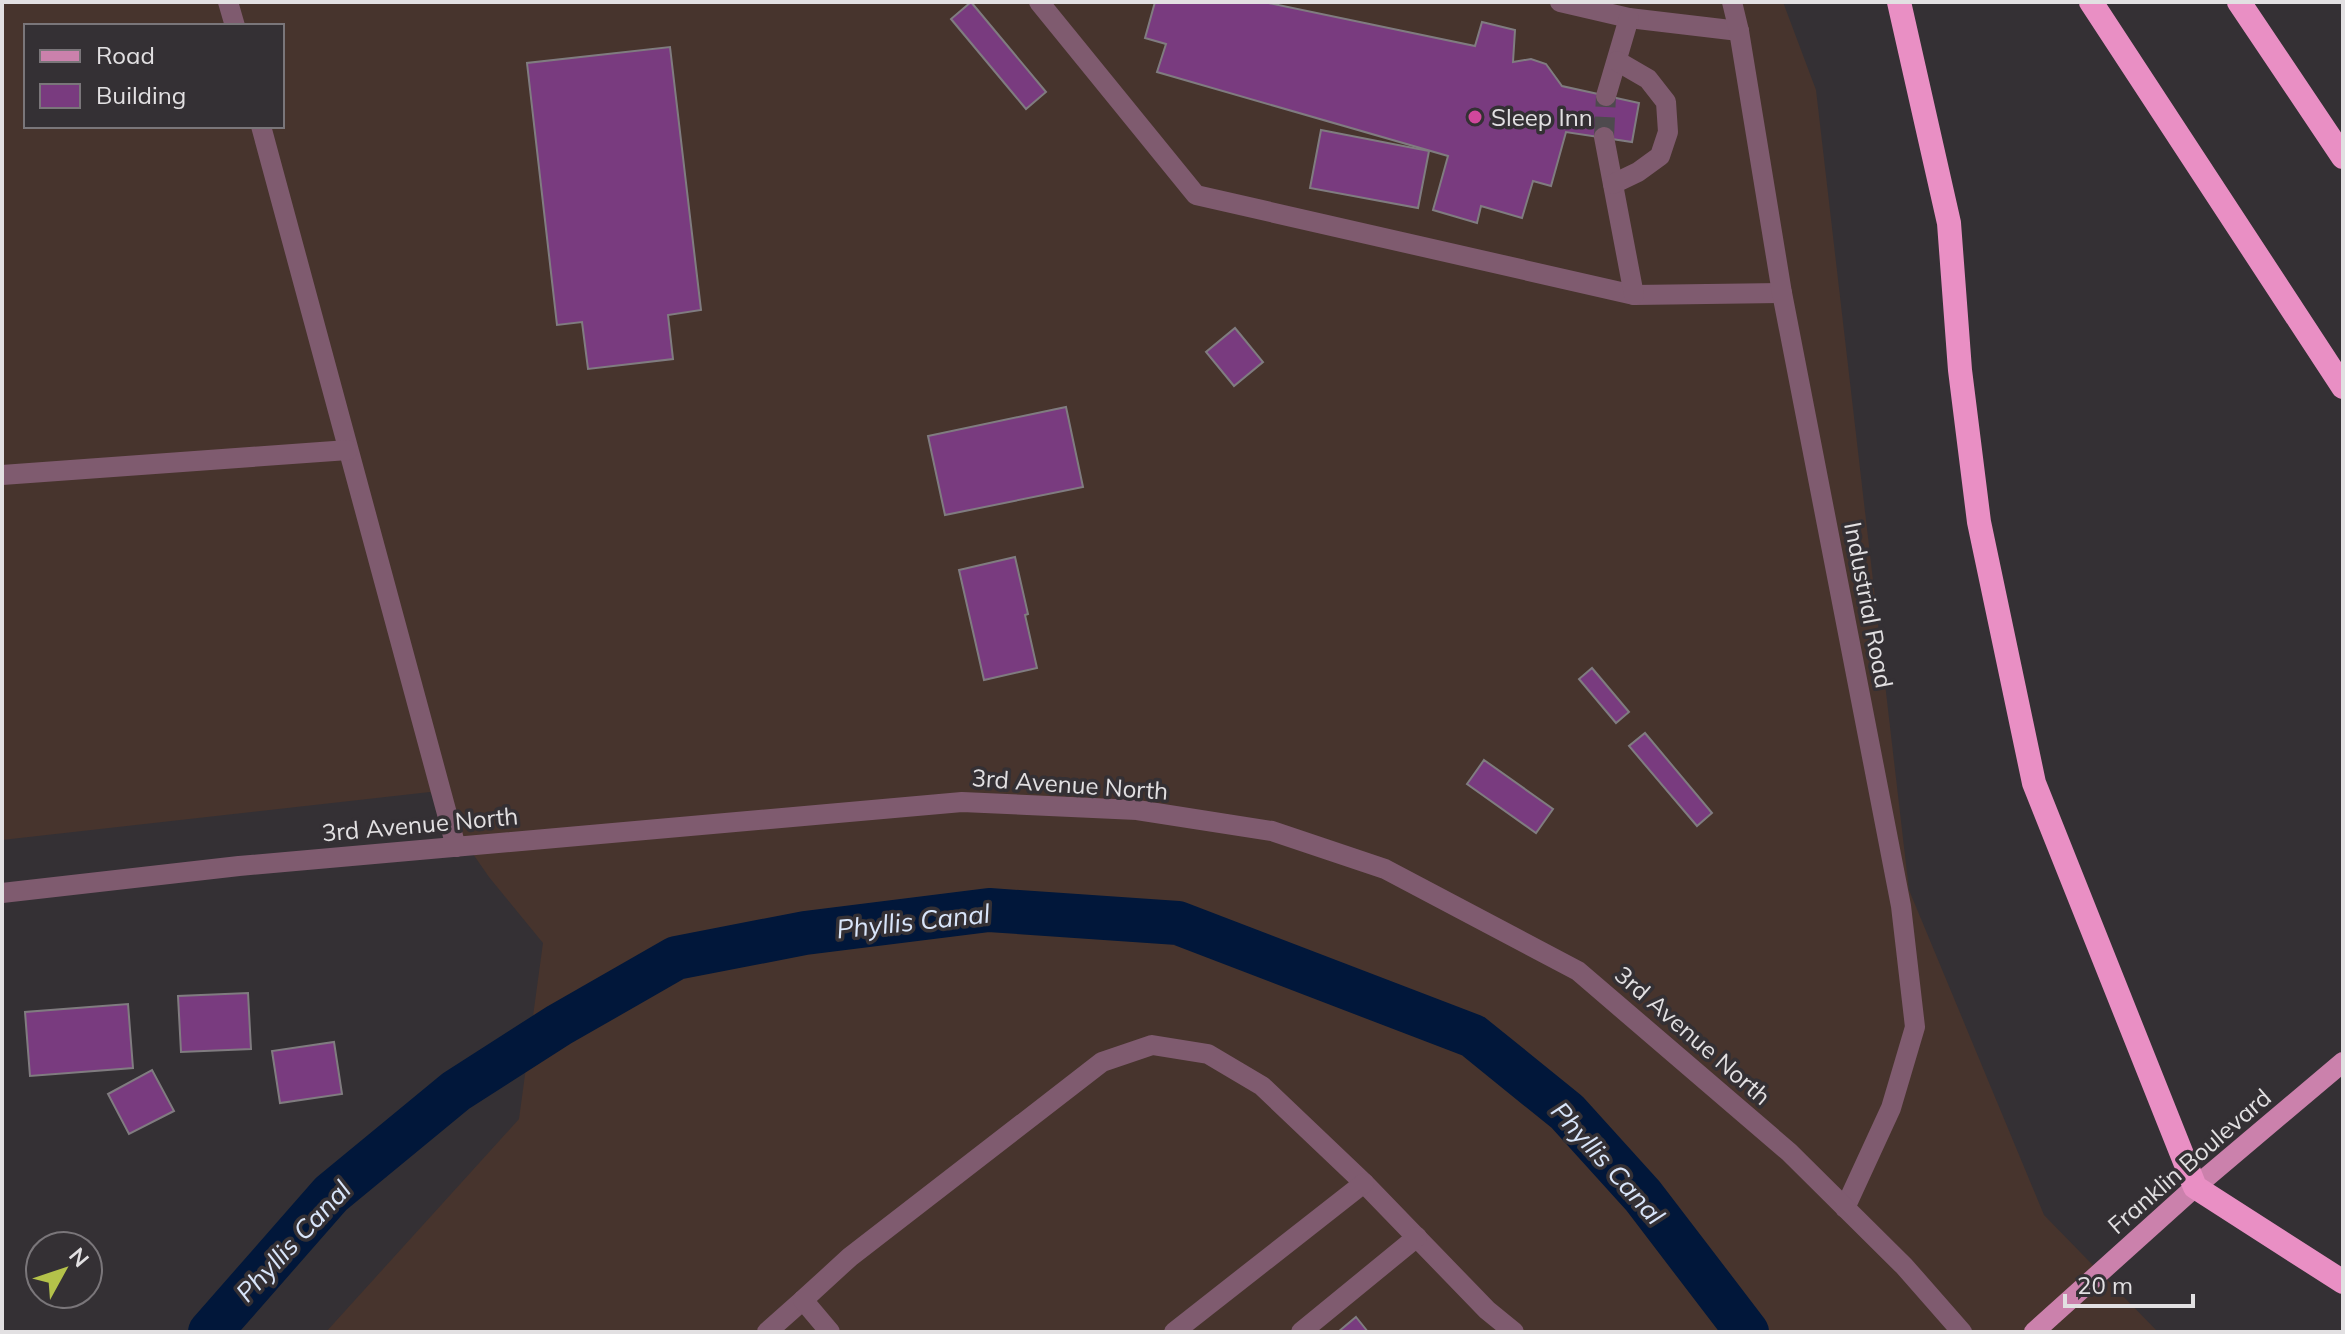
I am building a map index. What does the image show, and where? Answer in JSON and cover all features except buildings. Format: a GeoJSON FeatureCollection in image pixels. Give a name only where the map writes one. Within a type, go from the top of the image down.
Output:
{"type":"FeatureCollection","features":[{"type":"Feature","properties":{"kind":"highway"},"geometry":{"type":"LineString","coordinates":[[1899,2],[1949,223],[1960,370],[1979,522],[2034,783],[2195,1187],[2343,1282]]}},
{"type":"Feature","properties":{"kind":"highway"},"geometry":{"type":"LineString","coordinates":[[2091,2],[2343,387]]}},
{"type":"Feature","properties":{"kind":"highway"},"geometry":{"type":"LineString","coordinates":[[2239,2],[2343,157]]}},
{"type":"Feature","properties":{"kind":"main road","name":"Franklin Boulevard"},"geometry":{"type":"LineString","coordinates":[[2034,1332],[2195,1187],[2343,1062]]}},
{"type":"Feature","properties":{"kind":"street"},"geometry":{"type":"LineString","coordinates":[[228,2],[234,24]]}},
{"type":"Feature","properties":{"kind":"street"},"geometry":{"type":"LineString","coordinates":[[1039,2],[1196,195],[1634,295],[1782,293]]}},
{"type":"Feature","properties":{"kind":"street"},"geometry":{"type":"LineString","coordinates":[[1560,2],[1629,18],[1739,31]]}},
{"type":"Feature","properties":{"kind":"street","name":"Industrial Road"},"geometry":{"type":"LineString","coordinates":[[1732,2],[1782,293],[1901,906],[1915,1027],[1891,1108],[1845,1208]]}},
{"type":"Feature","properties":{"kind":"street"},"geometry":{"type":"LineString","coordinates":[[1606,96],[1629,18]]}},
{"type":"Feature","properties":{"kind":"street"},"geometry":{"type":"LineString","coordinates":[[1613,184],[1638,172],[1660,156],[1668,132],[1666,102],[1648,79],[1617,61]]}},
{"type":"Feature","properties":{"kind":"street"},"geometry":{"type":"LineString","coordinates":[[262,128],[456,847]]}},
{"type":"Feature","properties":{"kind":"street"},"geometry":{"type":"LineString","coordinates":[[1604,137],[1634,295]]}},
{"type":"Feature","properties":{"kind":"street"},"geometry":{"type":"LineString","coordinates":[[2,475],[348,450]]}},
{"type":"Feature","properties":{"kind":"street","name":"3rd Avenue North"},"geometry":{"type":"LineString","coordinates":[[2,893],[239,866],[962,802],[1137,810],[1272,831],[1385,869],[1578,971],[1789,1152],[1904,1266],[1962,1332]]}},
{"type":"Feature","properties":{"kind":"street"},"geometry":{"type":"LineString","coordinates":[[767,1332],[850,1257],[1102,1062],[1152,1045],[1208,1054],[1262,1086],[1364,1183],[1487,1310],[1514,1332]]}},
{"type":"Feature","properties":{"kind":"street"},"geometry":{"type":"LineString","coordinates":[[1174,1332],[1364,1183]]}},
{"type":"Feature","properties":{"kind":"street"},"geometry":{"type":"LineString","coordinates":[[1301,1332],[1417,1237]]}},
{"type":"Feature","properties":{"kind":"street"},"geometry":{"type":"LineString","coordinates":[[803,1300],[830,1332]]}},
{"type":"Feature","properties":{"kind":"shaded area"},"geometry":{"type":"Polygon","coordinates":[[[2,2],[1783,2],[1816,90],[1909,890],[2044,1215],[2158,1332],[326,1332],[519,1119],[543,943],[489,877],[430,792],[2,840],[2,2]]]}},
{"type":"Feature","properties":{"kind":"waterway","name":"Phyllis Canal"},"geometry":{"type":"LineString","coordinates":[[210,1332],[331,1194],[456,1091],[559,1025],[676,958],[805,933],[989,910],[1178,923],[1473,1036],[1567,1112],[1643,1196],[1747,1332]]}},
{"type":"Feature","properties":{"kind":"tunnel"},"geometry":{"type":"LineString","coordinates":[[1604,137],[1606,96]]}},
{"type":"Feature","properties":{"kind":"place","name":"Sleep Inn"},"geometry":{"type":"Point","coordinates":[1475,117]}}]}
